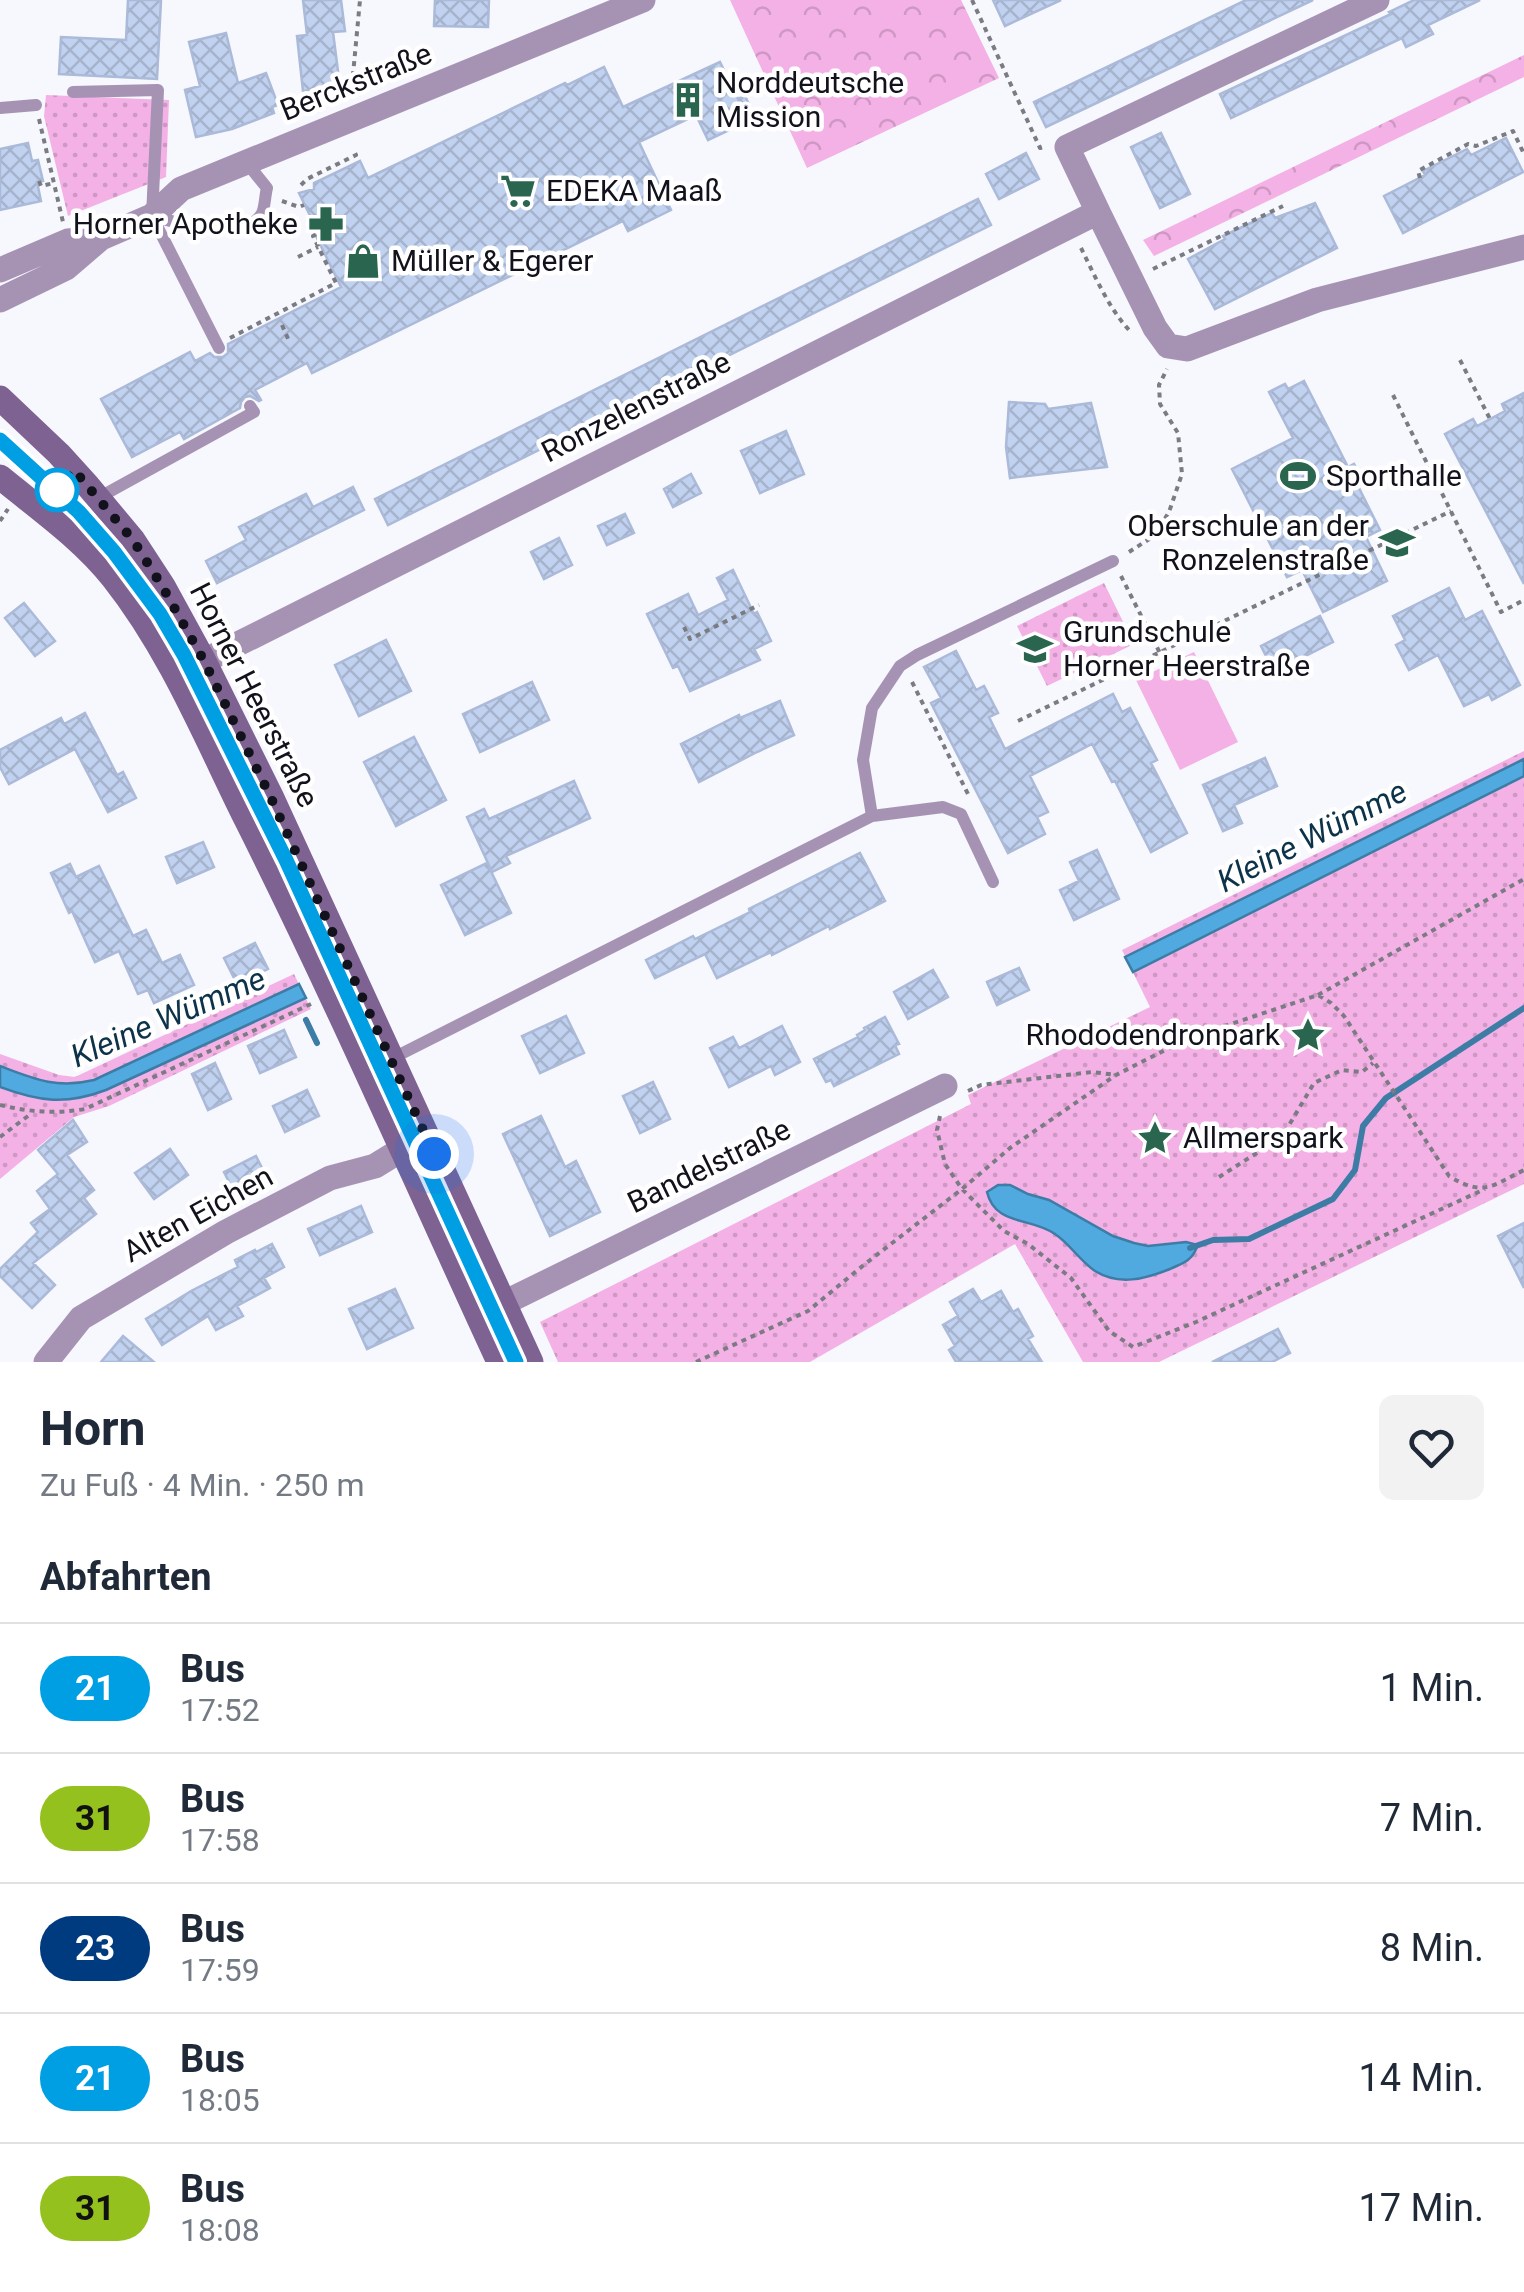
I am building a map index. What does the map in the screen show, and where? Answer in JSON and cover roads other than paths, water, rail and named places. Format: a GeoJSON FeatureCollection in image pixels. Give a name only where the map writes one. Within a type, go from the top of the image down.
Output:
{"type":"FeatureCollection","features":[{"type":"Feature","properties":{"kind":"main road","name":"Horner Heerstraße"},"geometry":{"type":"LineString","coordinates":[[0,398],[59,454],[133,540],[204,661],[530,1362]]}},
{"type":"Feature","properties":{"kind":"main road","name":"Horner Heerstraße"},"geometry":{"type":"LineString","coordinates":[[0,477],[85,547],[112,576],[147,625],[287,900],[499,1362]]}},
{"type":"Feature","properties":{"kind":"street","name":"Berckstraße"},"geometry":{"type":"LineString","coordinates":[[0,300],[66,268],[101,238],[152,216],[180,189],[643,0]]}},
{"type":"Feature","properties":{"kind":"street"},"geometry":{"type":"LineString","coordinates":[[1377,0],[1067,147],[1155,328],[1168,346],[1187,348],[1317,300],[1524,247]]}},
{"type":"Feature","properties":{"kind":"street","name":"Ronzelenstraße"},"geometry":{"type":"LineString","coordinates":[[204,661],[1098,212]]}},
{"type":"Feature","properties":{"kind":"street","name":"Berckstraße"},"geometry":{"type":"LineString","coordinates":[[0,270],[68,241],[101,238]]}},
{"type":"Feature","properties":{"kind":"street","name":"Bandelstraße"},"geometry":{"type":"LineString","coordinates":[[502,1304],[944,1095]]}},
{"type":"Feature","properties":{"kind":"street","name":"Alten Eichen"},"geometry":{"type":"LineString","coordinates":[[46,1362],[81,1318],[226,1232],[330,1178],[375,1166],[401,1150]]}},
{"type":"Feature","properties":{"kind":"lane"},"geometry":{"type":"LineString","coordinates":[[72,92],[158,90],[152,216],[218,346]]}},
{"type":"Feature","properties":{"kind":"lane"},"geometry":{"type":"LineString","coordinates":[[0,108],[36,105]]}},
{"type":"Feature","properties":{"kind":"lane"},"geometry":{"type":"LineString","coordinates":[[152,216],[184,226],[236,228],[251,224],[262,213],[266,188],[246,162]]}},
{"type":"Feature","properties":{"kind":"lane"},"geometry":{"type":"LineString","coordinates":[[98,498],[254,412],[250,406]]}},
{"type":"Feature","properties":{"kind":"lane"},"geometry":{"type":"LineString","coordinates":[[0,440],[79,512],[114,552],[160,614],[184,655],[306,902],[516,1362]]}},
{"type":"Feature","properties":{"kind":"lane"},"geometry":{"type":"LineString","coordinates":[[872,816],[863,760],[872,708],[903,664],[1113,561]]}},
{"type":"Feature","properties":{"kind":"lane"},"geometry":{"type":"LineString","coordinates":[[391,1059],[872,816],[943,808],[960,814],[993,882]]}},
{"type":"Feature","properties":{"kind":"water"},"geometry":{"type":"Polygon","coordinates":[[[1524,759],[1524,776],[1133,972],[1125,957],[1524,759]]]}},
{"type":"Feature","properties":{"kind":"water"},"geometry":{"type":"Polygon","coordinates":[[[299,984],[306,998],[106,1090],[53,1100],[0,1087],[0,1066],[57,1083],[94,1080],[299,984]]]}},
{"type":"Feature","properties":{"kind":"water"},"geometry":{"type":"Polygon","coordinates":[[[998,1185],[1010,1185],[1049,1200],[1113,1236],[1134,1243],[1198,1245],[1188,1260],[1170,1269],[1142,1278],[1104,1276],[1055,1234],[998,1211],[987,1192],[998,1185]]]}},
{"type":"Feature","properties":{"kind":"waterway"},"geometry":{"type":"LineString","coordinates":[[1190,1248],[1213,1240],[1249,1239],[1333,1199],[1355,1170],[1363,1126],[1386,1098],[1524,1008]]}},
{"type":"Feature","properties":{"kind":"waterway"},"geometry":{"type":"LineString","coordinates":[[306,1020],[317,1043]]}},
{"type":"Feature","properties":{"kind":"tram line"},"geometry":{"type":"LineString","coordinates":[[0,433],[95,522],[138,575],[188,652],[264,800],[521,1362]]}},
{"type":"Feature","properties":{"kind":"place","name":"Norddeutsche Mission"},"geometry":{"type":"Point","coordinates":[688,100]}},
{"type":"Feature","properties":{"kind":"place","name":"EDEKA Maaß"},"geometry":{"type":"Point","coordinates":[518,191]}},
{"type":"Feature","properties":{"kind":"place","name":"Horner Apotheke"},"geometry":{"type":"Point","coordinates":[326,224]}},
{"type":"Feature","properties":{"kind":"place","name":"Müller & Egerer"},"geometry":{"type":"Point","coordinates":[363,261]}},
{"type":"Feature","properties":{"kind":"place","name":"Sporthalle"},"geometry":{"type":"Point","coordinates":[1298,476]}},
{"type":"Feature","properties":{"kind":"place","name":"Oberschule an der Ronzelenstraße"},"geometry":{"type":"Point","coordinates":[1397,543]}},
{"type":"Feature","properties":{"kind":"place","name":"Grundschule Horner Heerstraße"},"geometry":{"type":"Point","coordinates":[1035,649]}},
{"type":"Feature","properties":{"kind":"place","name":"Rhododendronpark"},"geometry":{"type":"Point","coordinates":[1308,1035]}},
{"type":"Feature","properties":{"kind":"place","name":"Allmerspark"},"geometry":{"type":"Point","coordinates":[1155,1138]}},
{"type":"Feature","properties":{"kind":"water label","name":"Kleine Wümme"},"geometry":{"type":"Point","coordinates":[1312,836]}},
{"type":"Feature","properties":{"kind":"water label","name":"Kleine Wümme"},"geometry":{"type":"Point","coordinates":[168,1017]}}]}
